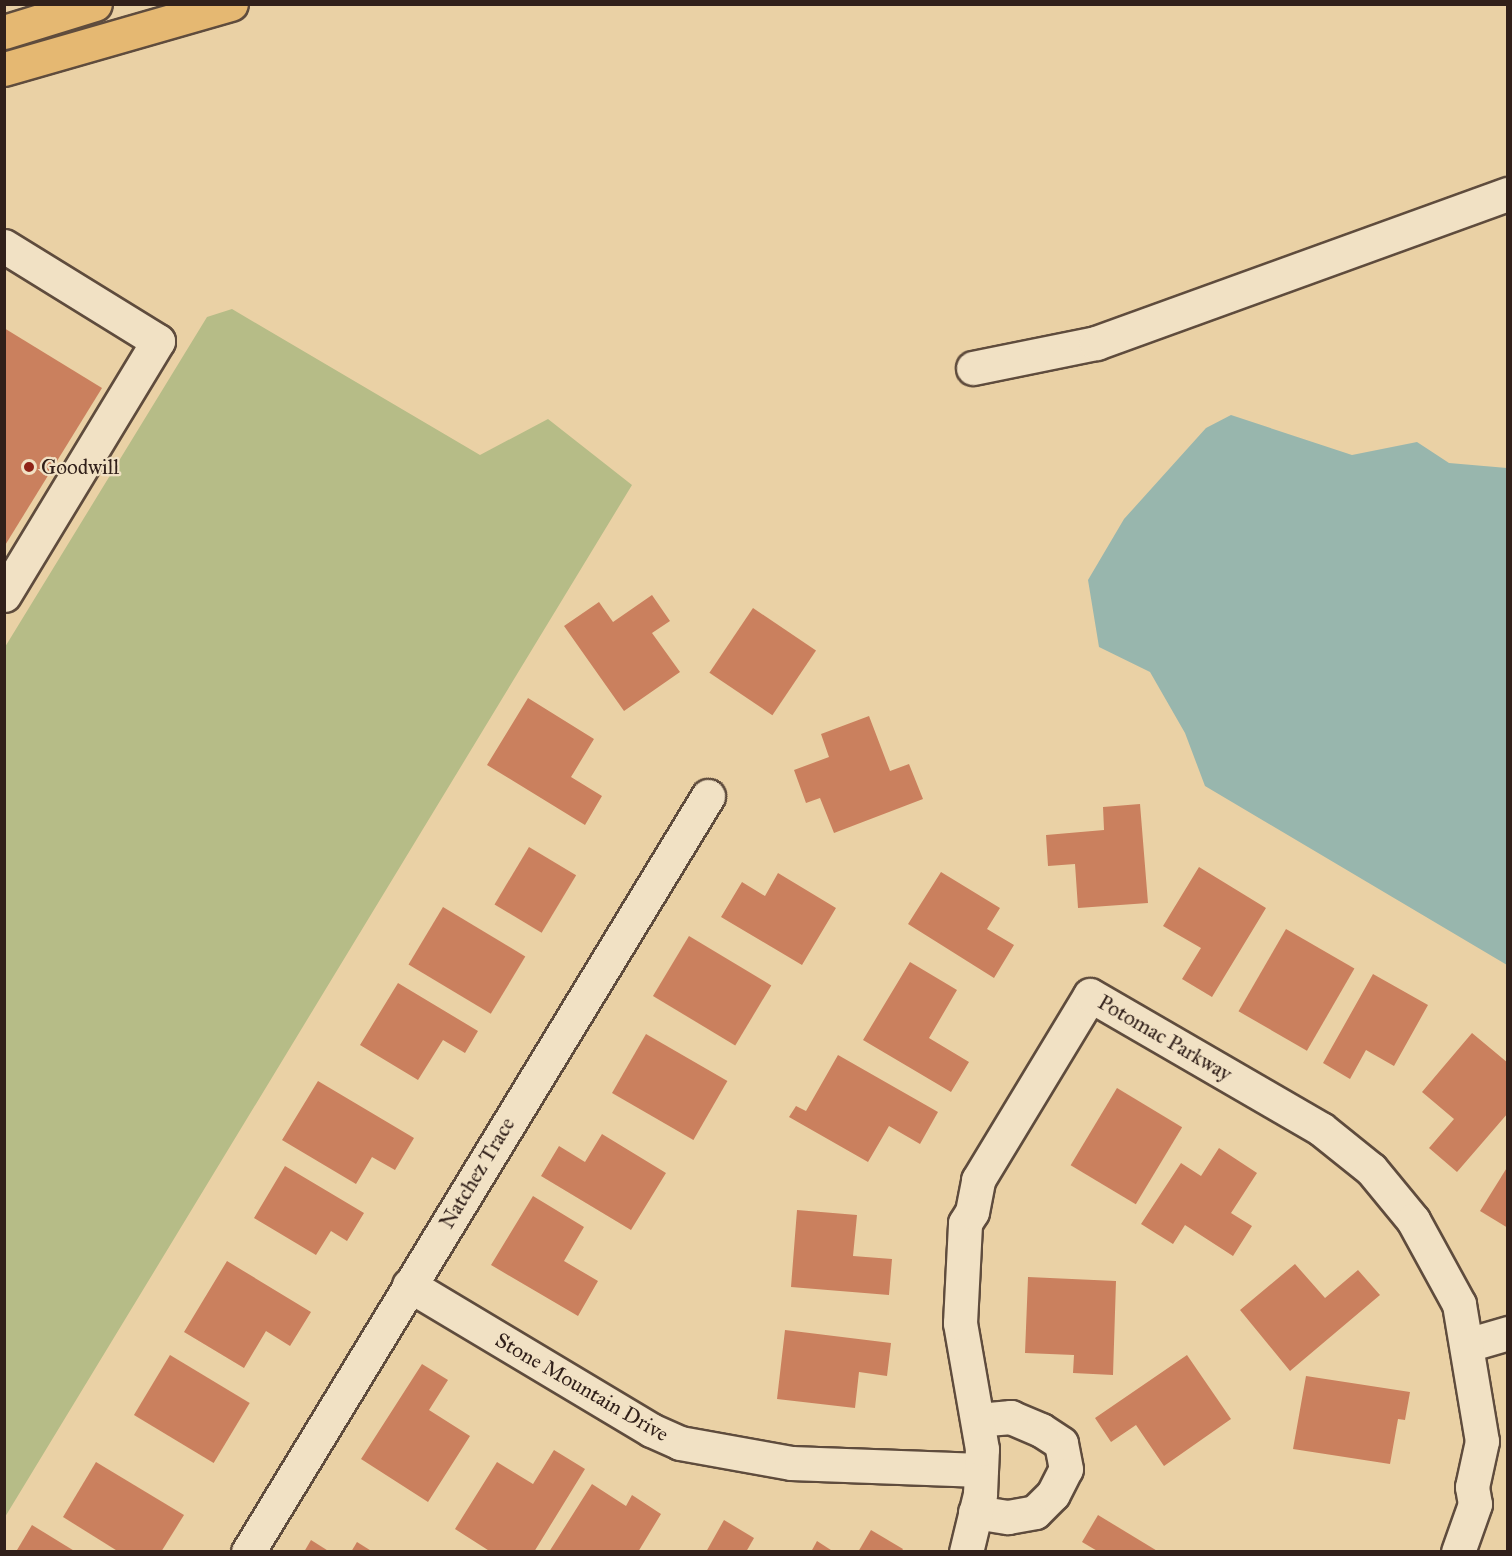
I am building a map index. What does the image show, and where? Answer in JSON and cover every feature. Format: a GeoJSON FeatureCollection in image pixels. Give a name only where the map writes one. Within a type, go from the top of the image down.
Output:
{"type":"FeatureCollection","features":[{"type":"Feature","properties":{"kind":"main road"},"geometry":{"type":"LineString","coordinates":[[4,32],[95,4]]}},
{"type":"Feature","properties":{"kind":"main road"},"geometry":{"type":"LineString","coordinates":[[4,69],[231,4]]}},
{"type":"Feature","properties":{"kind":"street"},"geometry":{"type":"LineString","coordinates":[[973,368],[1096,343],[1508,194]]}},
{"type":"Feature","properties":{"kind":"street"},"geometry":{"type":"LineString","coordinates":[[4,246],[158,341],[4,595]]}},
{"type":"Feature","properties":{"kind":"street","name":"Natchez Trace"},"geometry":{"type":"LineString","coordinates":[[248,1551],[708,796]]}},
{"type":"Feature","properties":{"kind":"street","name":"Potomac Parkway"},"geometry":{"type":"LineString","coordinates":[[966,1551],[981,1470],[978,1420],[960,1323],[965,1223],[972,1212],[978,1180],[1089,995],[1321,1129],[1371,1169],[1413,1220],[1460,1304],[1467,1345]]}},
{"type":"Feature","properties":{"kind":"street","name":"Stone Mountain Drive"},"geometry":{"type":"LineString","coordinates":[[409,1285],[651,1430],[680,1443],[790,1463],[981,1470]]}},
{"type":"Feature","properties":{"kind":"street"},"geometry":{"type":"LineString","coordinates":[[1458,1551],[1474,1504],[1472,1487],[1482,1441],[1467,1345],[1508,1333]]}},
{"type":"Feature","properties":{"kind":"street"},"geometry":{"type":"LineString","coordinates":[[975,1512],[1008,1517],[1035,1512],[1053,1494],[1066,1470],[1061,1443],[1041,1430],[1011,1417],[978,1420]]}},
{"type":"Feature","properties":{"kind":"green space"},"geometry":{"type":"Polygon","coordinates":[[[232,309],[480,455],[548,419],[632,485],[5,1517],[5,647],[207,317],[232,309]]]}},
{"type":"Feature","properties":{"kind":"water"},"geometry":{"type":"Polygon","coordinates":[[[1231,415],[1352,455],[1417,442],[1449,463],[1507,468],[1507,965],[1205,786],[1185,733],[1150,672],[1099,647],[1088,580],[1124,519],[1206,428],[1231,415]]]}},
{"type":"Feature","properties":{"kind":"building","name":"Goodwill"},"geometry":{"type":"Polygon","coordinates":[[[4,328],[102,388],[4,547],[4,328]]]}},
{"type":"Feature","properties":{"kind":"building"},"geometry":{"type":"Polygon","coordinates":[[[652,595],[670,621],[652,633],[680,672],[624,711],[564,626],[599,602],[613,622],[652,595]]]}},
{"type":"Feature","properties":{"kind":"building"},"geometry":{"type":"Polygon","coordinates":[[[753,608],[816,650],[772,715],[709,673],[753,608]]]}},
{"type":"Feature","properties":{"kind":"building"},"geometry":{"type":"Polygon","coordinates":[[[528,698],[594,739],[571,777],[602,796],[585,825],[487,765],[528,698]]]}},
{"type":"Feature","properties":{"kind":"building"},"geometry":{"type":"Polygon","coordinates":[[[869,716],[890,771],[909,764],[923,799],[834,833],[820,798],[806,803],[794,770],[829,757],[821,734],[869,716]]]}},
{"type":"Feature","properties":{"kind":"building"},"geometry":{"type":"Polygon","coordinates":[[[1140,804],[1148,903],[1078,908],[1075,864],[1048,866],[1046,835],[1104,830],[1103,807],[1140,804]]]}},
{"type":"Feature","properties":{"kind":"building"},"geometry":{"type":"Polygon","coordinates":[[[529,847],[576,875],[542,933],[494,904],[529,847]]]}},
{"type":"Feature","properties":{"kind":"building"},"geometry":{"type":"Polygon","coordinates":[[[1199,867],[1266,908],[1212,997],[1182,979],[1201,948],[1163,926],[1199,867]]]}},
{"type":"Feature","properties":{"kind":"building"},"geometry":{"type":"Polygon","coordinates":[[[941,872],[1000,908],[987,929],[1014,945],[994,978],[908,924],[941,872]]]}},
{"type":"Feature","properties":{"kind":"building"},"geometry":{"type":"Polygon","coordinates":[[[778,873],[836,908],[802,965],[721,917],[742,882],[765,896],[778,873]]]}},
{"type":"Feature","properties":{"kind":"building"},"geometry":{"type":"Polygon","coordinates":[[[443,907],[525,956],[491,1014],[408,964],[443,907]]]}},
{"type":"Feature","properties":{"kind":"building"},"geometry":{"type":"Polygon","coordinates":[[[1286,929],[1354,968],[1307,1051],[1238,1011],[1286,929]]]}},
{"type":"Feature","properties":{"kind":"building"},"geometry":{"type":"Polygon","coordinates":[[[689,936],[771,985],[735,1045],[653,996],[689,936]]]}},
{"type":"Feature","properties":{"kind":"building"},"geometry":{"type":"Polygon","coordinates":[[[910,962],[957,990],[929,1038],[969,1062],[951,1092],[863,1040],[910,962]]]}},
{"type":"Feature","properties":{"kind":"building"},"geometry":{"type":"Polygon","coordinates":[[[1373,974],[1428,1005],[1394,1066],[1366,1050],[1350,1079],[1323,1063],[1373,974]]]}},
{"type":"Feature","properties":{"kind":"building"},"geometry":{"type":"Polygon","coordinates":[[[398,983],[478,1031],[465,1053],[443,1040],[418,1080],[360,1045],[398,983]]]}},
{"type":"Feature","properties":{"kind":"building"},"geometry":{"type":"Polygon","coordinates":[[[1472,1033],[1508,1063],[1508,1113],[1457,1172],[1429,1148],[1454,1119],[1422,1092],[1472,1033]]]}},
{"type":"Feature","properties":{"kind":"building"},"geometry":{"type":"Polygon","coordinates":[[[646,1034],[727,1081],[693,1140],[612,1093],[646,1034]]]}},
{"type":"Feature","properties":{"kind":"building"},"geometry":{"type":"Polygon","coordinates":[[[838,1055],[938,1112],[920,1144],[889,1126],[868,1162],[789,1117],[796,1106],[806,1111],[838,1055]]]}},
{"type":"Feature","properties":{"kind":"building"},"geometry":{"type":"Polygon","coordinates":[[[318,1081],[414,1138],[395,1170],[372,1157],[356,1184],[282,1140],[318,1081]]]}},
{"type":"Feature","properties":{"kind":"building"},"geometry":{"type":"Polygon","coordinates":[[[1117,1088],[1182,1127],[1136,1204],[1071,1165],[1117,1088]]]}},
{"type":"Feature","properties":{"kind":"building"},"geometry":{"type":"Polygon","coordinates":[[[602,1134],[666,1173],[631,1230],[541,1176],[559,1146],[585,1162],[602,1134]]]}},
{"type":"Feature","properties":{"kind":"building"},"geometry":{"type":"Polygon","coordinates":[[[1219,1148],[1257,1173],[1231,1213],[1252,1226],[1233,1256],[1185,1225],[1173,1244],[1141,1224],[1181,1163],[1201,1176],[1219,1148]]]}},
{"type":"Feature","properties":{"kind":"building"},"geometry":{"type":"Polygon","coordinates":[[[285,1166],[364,1213],[347,1241],[331,1231],[316,1255],[254,1218],[285,1166]]]}},
{"type":"Feature","properties":{"kind":"building"},"geometry":{"type":"Polygon","coordinates":[[[1508,1166],[1508,1228],[1480,1211],[1508,1166]]]}},
{"type":"Feature","properties":{"kind":"building"},"geometry":{"type":"Polygon","coordinates":[[[533,1196],[584,1227],[564,1261],[598,1281],[578,1316],[491,1265],[533,1196]]]}},
{"type":"Feature","properties":{"kind":"building"},"geometry":{"type":"Polygon","coordinates":[[[797,1210],[857,1215],[853,1256],[892,1259],[889,1295],[791,1287],[797,1210]]]}},
{"type":"Feature","properties":{"kind":"building"},"geometry":{"type":"Polygon","coordinates":[[[227,1261],[311,1312],[290,1346],[266,1331],[244,1368],[184,1332],[227,1261]]]}},
{"type":"Feature","properties":{"kind":"building"},"geometry":{"type":"Polygon","coordinates":[[[1295,1264],[1325,1298],[1358,1270],[1380,1295],[1290,1371],[1240,1310],[1295,1264]]]}},
{"type":"Feature","properties":{"kind":"building"},"geometry":{"type":"Polygon","coordinates":[[[1028,1277],[1116,1281],[1113,1375],[1073,1373],[1074,1355],[1025,1353],[1028,1277]]]}},
{"type":"Feature","properties":{"kind":"building"},"geometry":{"type":"Polygon","coordinates":[[[785,1330],[891,1343],[887,1376],[859,1372],[855,1408],[777,1399],[785,1330]]]}},
{"type":"Feature","properties":{"kind":"building"},"geometry":{"type":"Polygon","coordinates":[[[170,1355],[250,1403],[214,1463],[134,1415],[170,1355]]]}},
{"type":"Feature","properties":{"kind":"building"},"geometry":{"type":"Polygon","coordinates":[[[1187,1355],[1231,1419],[1164,1466],[1136,1425],[1111,1442],[1095,1418],[1187,1355]]]}},
{"type":"Feature","properties":{"kind":"building"},"geometry":{"type":"Polygon","coordinates":[[[422,1364],[448,1380],[429,1410],[470,1436],[428,1502],[361,1459],[422,1364]]]}},
{"type":"Feature","properties":{"kind":"building"},"geometry":{"type":"Polygon","coordinates":[[[1306,1376],[1410,1392],[1405,1420],[1398,1419],[1390,1464],[1293,1449],[1306,1376]]]}},
{"type":"Feature","properties":{"kind":"building"},"geometry":{"type":"Polygon","coordinates":[[[554,1450],[585,1469],[534,1552],[491,1552],[455,1529],[497,1462],[533,1484],[554,1450]]]}},
{"type":"Feature","properties":{"kind":"building"},"geometry":{"type":"Polygon","coordinates":[[[96,1462],[184,1515],[161,1552],[119,1552],[63,1517],[96,1462]]]}},
{"type":"Feature","properties":{"kind":"building"},"geometry":{"type":"Polygon","coordinates":[[[592,1484],[626,1506],[632,1495],[661,1514],[638,1552],[549,1552],[592,1484]]]}},
{"type":"Feature","properties":{"kind":"building"},"geometry":{"type":"Polygon","coordinates":[[[1098,1515],[1159,1552],[1099,1552],[1082,1542],[1098,1515]]]}},
{"type":"Feature","properties":{"kind":"building"},"geometry":{"type":"Polygon","coordinates":[[[724,1520],[754,1538],[746,1552],[706,1552],[724,1520]]]}},
{"type":"Feature","properties":{"kind":"building"},"geometry":{"type":"Polygon","coordinates":[[[32,1525],[76,1552],[20,1552],[17,1550],[32,1525]]]}},
{"type":"Feature","properties":{"kind":"building"},"geometry":{"type":"Polygon","coordinates":[[[871,1530],[903,1549],[901,1552],[858,1552],[871,1530]]]}},
{"type":"Feature","properties":{"kind":"building"},"geometry":{"type":"Polygon","coordinates":[[[311,1540],[330,1552],[304,1552],[311,1540]]]}},
{"type":"Feature","properties":{"kind":"building"},"geometry":{"type":"Polygon","coordinates":[[[817,1541],[834,1552],[811,1552],[817,1541]]]}},
{"type":"Feature","properties":{"kind":"building"},"geometry":{"type":"Polygon","coordinates":[[[357,1542],[373,1552],[351,1552],[357,1542]]]}},
{"type":"Feature","properties":{"kind":"place","name":"Goodwill"},"geometry":{"type":"Point","coordinates":[29,467]}}]}
